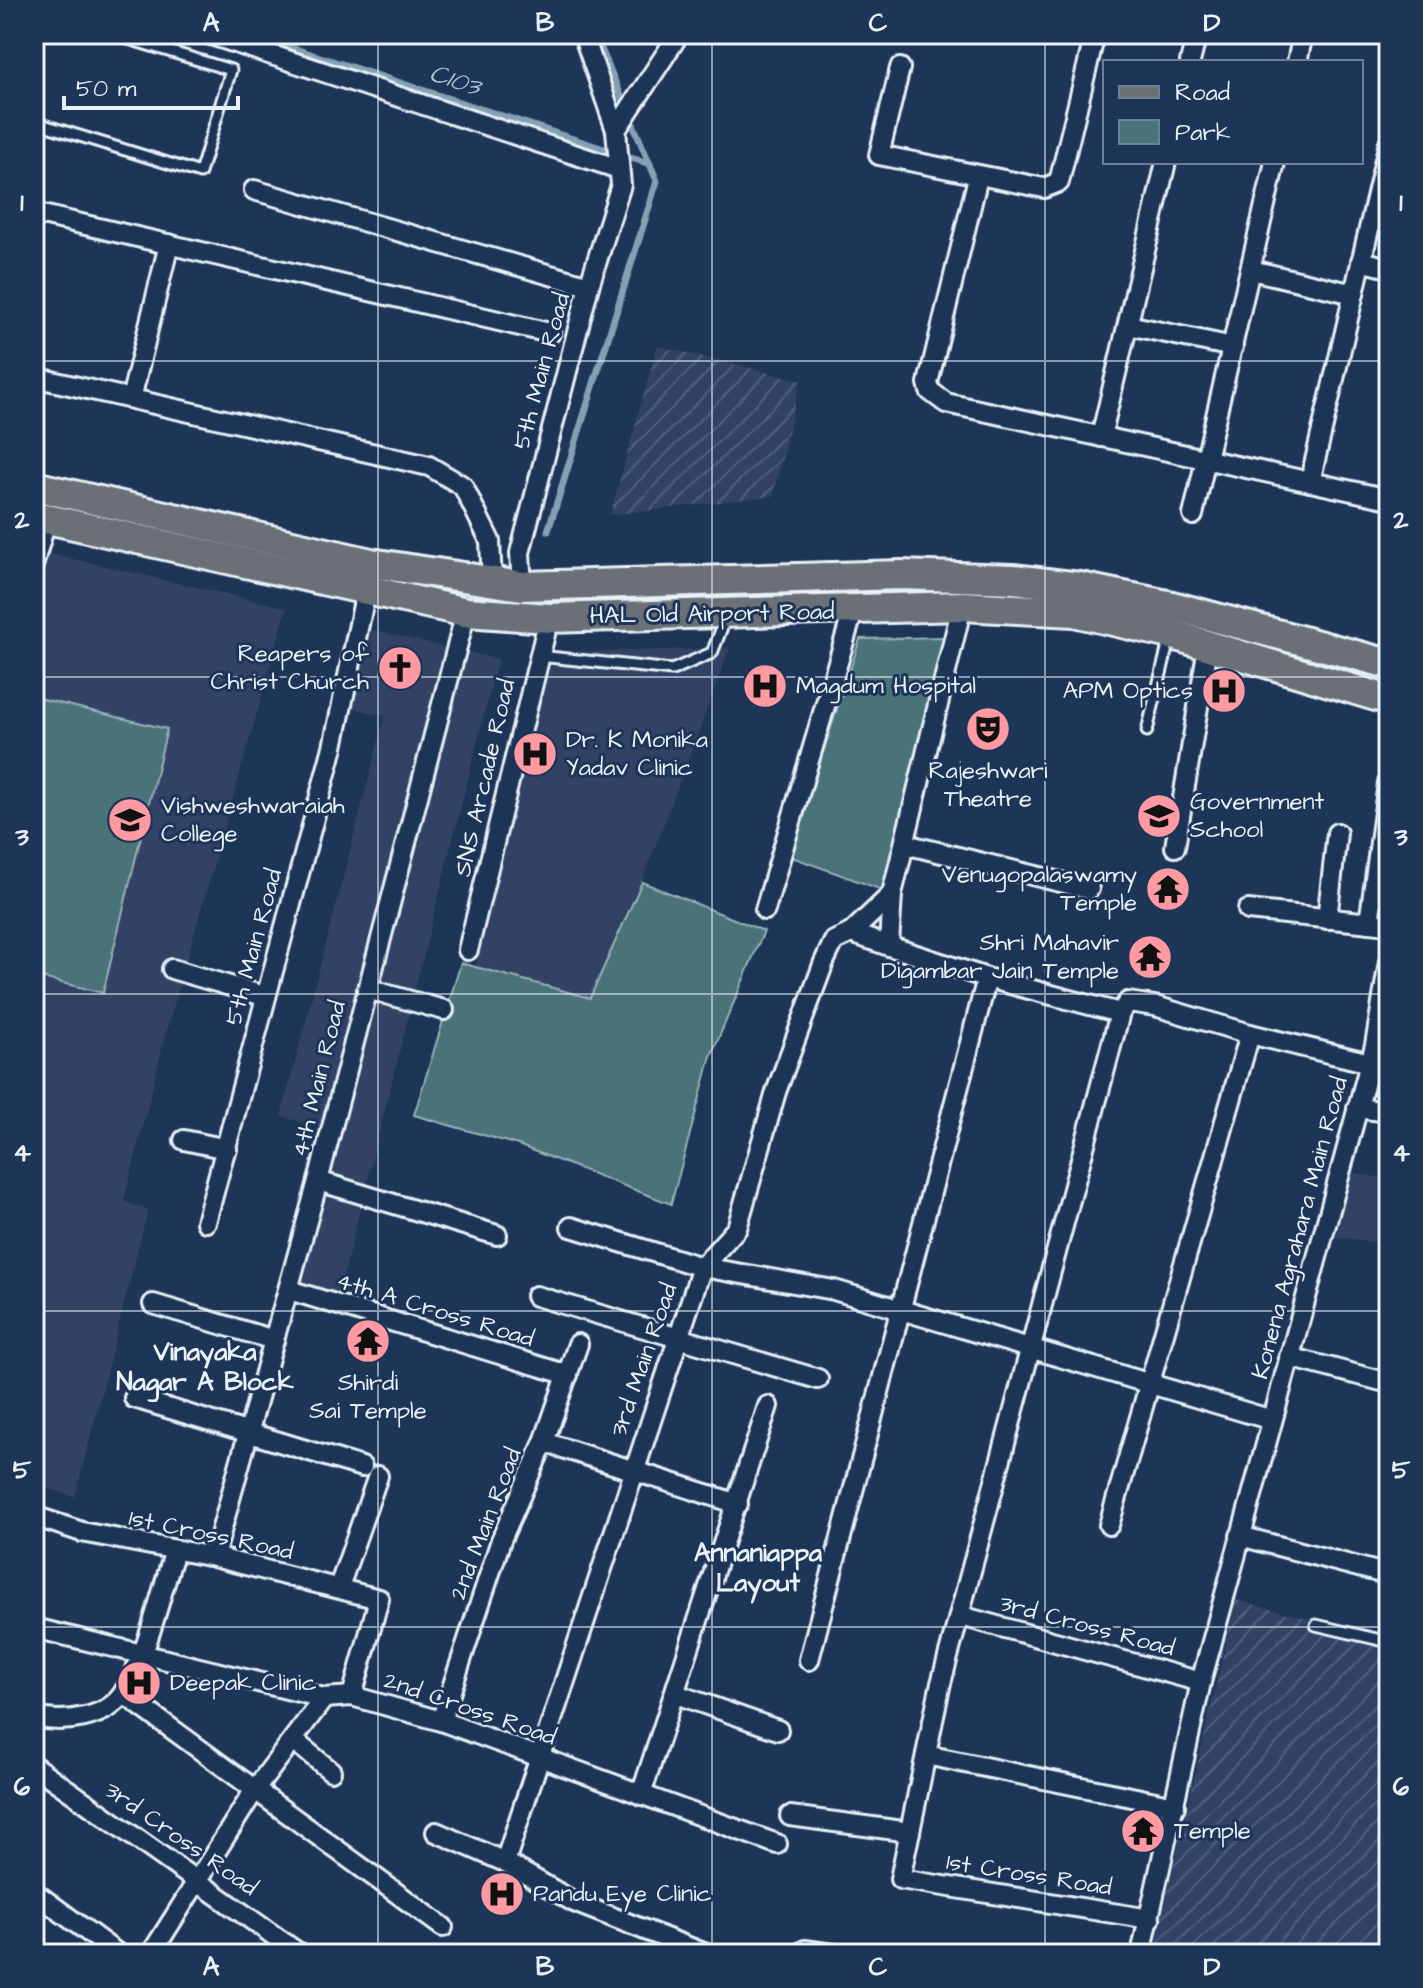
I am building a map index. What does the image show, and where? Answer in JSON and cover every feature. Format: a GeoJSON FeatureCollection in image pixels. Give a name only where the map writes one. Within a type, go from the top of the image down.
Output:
{"type":"FeatureCollection","features":[{"type":"Feature","properties":{"kind":"main road","name":"HAL Old Airport Road"},"geometry":{"type":"LineString","coordinates":[[34,486],[371,563],[522,586],[902,575],[1013,579],[1170,634],[1389,700]]}},
{"type":"Feature","properties":{"kind":"main road","name":"HAL Old Airport Road"},"geometry":{"type":"LineString","coordinates":[[42,518],[466,612],[549,618],[853,611],[1077,599],[1172,606],[1389,664]]}},
{"type":"Feature","properties":{"kind":"street"},"geometry":{"type":"LineString","coordinates":[[208,34],[619,169]]}},
{"type":"Feature","properties":{"kind":"street","name":"5th Main Road"},"geometry":{"type":"LineString","coordinates":[[522,586],[520,553],[589,286],[621,185],[616,130],[583,34]]}},
{"type":"Feature","properties":{"kind":"street"},"geometry":{"type":"LineString","coordinates":[[616,130],[679,34]]}},
{"type":"Feature","properties":{"kind":"street"},"geometry":{"type":"LineString","coordinates":[[900,68],[879,155],[1036,187],[1059,182],[1095,34]]}},
{"type":"Feature","properties":{"kind":"street"},"geometry":{"type":"LineString","coordinates":[[1190,60],[1197,34]]}},
{"type":"Feature","properties":{"kind":"street"},"geometry":{"type":"LineString","coordinates":[[1297,60],[1303,34]]}},
{"type":"Feature","properties":{"kind":"street"},"geometry":{"type":"LineString","coordinates":[[1310,482],[1389,143]]}},
{"type":"Feature","properties":{"kind":"street"},"geometry":{"type":"LineString","coordinates":[[1101,437],[1166,164]]}},
{"type":"Feature","properties":{"kind":"street"},"geometry":{"type":"LineString","coordinates":[[1193,515],[1275,164]]}},
{"type":"Feature","properties":{"kind":"street"},"geometry":{"type":"LineString","coordinates":[[978,177],[928,383],[930,391],[946,403],[1389,499]]}},
{"type":"Feature","properties":{"kind":"street"},"geometry":{"type":"LineString","coordinates":[[254,190],[589,286]]}},
{"type":"Feature","properties":{"kind":"street"},"geometry":{"type":"LineString","coordinates":[[34,213],[550,333]]}},
{"type":"Feature","properties":{"kind":"street"},"geometry":{"type":"LineString","coordinates":[[131,399],[169,244]]}},
{"type":"Feature","properties":{"kind":"street"},"geometry":{"type":"LineString","coordinates":[[1361,261],[1389,268]]}},
{"type":"Feature","properties":{"kind":"street"},"geometry":{"type":"LineString","coordinates":[[1251,270],[1354,294]]}},
{"type":"Feature","properties":{"kind":"street"},"geometry":{"type":"LineString","coordinates":[[1128,325],[1233,347]]}},
{"type":"Feature","properties":{"kind":"street"},"geometry":{"type":"LineString","coordinates":[[34,377],[429,466],[463,486],[490,541],[492,582]]}},
{"type":"Feature","properties":{"kind":"street","name":"5th Main Road"},"geometry":{"type":"LineString","coordinates":[[206,1222],[333,747],[366,591]]}},
{"type":"Feature","properties":{"kind":"street"},"geometry":{"type":"LineString","coordinates":[[851,933],[889,946],[892,894],[962,606]]}},
{"type":"Feature","properties":{"kind":"street"},"geometry":{"type":"LineString","coordinates":[[765,910],[853,611]]}},
{"type":"Feature","properties":{"kind":"street","name":"4th Main Road"},"geometry":{"type":"LineString","coordinates":[[214,1557],[289,1290],[466,612]]}},
{"type":"Feature","properties":{"kind":"street","name":"SNS Arcade Road"},"geometry":{"type":"LineString","coordinates":[[468,950],[549,618]]}},
{"type":"Feature","properties":{"kind":"street"},"geometry":{"type":"LineString","coordinates":[[1175,847],[1208,646]]}},
{"type":"Feature","properties":{"kind":"street"},"geometry":{"type":"LineString","coordinates":[[1369,923],[1388,783]]}},
{"type":"Feature","properties":{"kind":"street"},"geometry":{"type":"LineString","coordinates":[[1327,919],[1337,833]]}},
{"type":"Feature","properties":{"kind":"street"},"geometry":{"type":"LineString","coordinates":[[905,844],[1089,889]]}},
{"type":"Feature","properties":{"kind":"street","name":"3rd Main Road"},"geometry":{"type":"LineString","coordinates":[[505,1862],[632,1470],[702,1267],[737,1228],[776,1092],[834,941],[851,933],[892,894]]}},
{"type":"Feature","properties":{"kind":"street"},"geometry":{"type":"LineString","coordinates":[[1248,910],[1389,925]]}},
{"type":"Feature","properties":{"kind":"street","name":"Konena Agrahara Main Road"},"geometry":{"type":"LineString","coordinates":[[889,946],[987,978],[1120,1013],[1128,1002],[1155,1006],[1250,1034],[1378,1052],[1357,1108],[1201,1682],[1141,1954]]}},
{"type":"Feature","properties":{"kind":"street"},"geometry":{"type":"LineString","coordinates":[[1378,1052],[1389,962]]}},
{"type":"Feature","properties":{"kind":"street"},"geometry":{"type":"LineString","coordinates":[[172,969],[264,996]]}},
{"type":"Feature","properties":{"kind":"street"},"geometry":{"type":"LineString","coordinates":[[809,1660],[987,978]]}},
{"type":"Feature","properties":{"kind":"street"},"geometry":{"type":"LineString","coordinates":[[367,989],[444,1010]]}},
{"type":"Feature","properties":{"kind":"street"},"geometry":{"type":"LineString","coordinates":[[790,1816],[910,1832],[940,1687],[1120,1013]]}},
{"type":"Feature","properties":{"kind":"street"},"geometry":{"type":"LineString","coordinates":[[1109,1525],[1250,1034]]}},
{"type":"Feature","properties":{"kind":"street"},"geometry":{"type":"LineString","coordinates":[[1357,1108],[1389,1112]]}},
{"type":"Feature","properties":{"kind":"street"},"geometry":{"type":"LineString","coordinates":[[184,1140],[227,1149]]}},
{"type":"Feature","properties":{"kind":"street"},"geometry":{"type":"LineString","coordinates":[[318,1181],[497,1235]]}},
{"type":"Feature","properties":{"kind":"street"},"geometry":{"type":"LineString","coordinates":[[571,1227],[702,1267],[834,1290],[1272,1420]]}},
{"type":"Feature","properties":{"kind":"street","name":"4th A Cross Road"},"geometry":{"type":"LineString","coordinates":[[289,1290],[568,1375]]}},
{"type":"Feature","properties":{"kind":"street"},"geometry":{"type":"LineString","coordinates":[[536,1296],[818,1379]]}},
{"type":"Feature","properties":{"kind":"street"},"geometry":{"type":"LineString","coordinates":[[153,1304],[274,1340]]}},
{"type":"Feature","properties":{"kind":"street","name":"2nd Main Road"},"geometry":{"type":"LineString","coordinates":[[441,1721],[501,1540],[544,1442],[578,1344]]}},
{"type":"Feature","properties":{"kind":"street"},"geometry":{"type":"LineString","coordinates":[[1289,1357],[1389,1383]]}},
{"type":"Feature","properties":{"kind":"street"},"geometry":{"type":"LineString","coordinates":[[134,1398],[370,1472],[339,1587]]}},
{"type":"Feature","properties":{"kind":"street"},"geometry":{"type":"LineString","coordinates":[[641,1795],[768,1406]]}},
{"type":"Feature","properties":{"kind":"street"},"geometry":{"type":"LineString","coordinates":[[544,1442],[738,1504]]}},
{"type":"Feature","properties":{"kind":"street","name":"1st Cross Road"},"geometry":{"type":"LineString","coordinates":[[34,1516],[82,1532],[214,1557],[379,1599],[352,1696]]}},
{"type":"Feature","properties":{"kind":"street"},"geometry":{"type":"LineString","coordinates":[[1240,1536],[1389,1575]]}},
{"type":"Feature","properties":{"kind":"street"},"geometry":{"type":"LineString","coordinates":[[34,1717],[48,1721],[83,1718],[124,1694],[175,1551]]}},
{"type":"Feature","properties":{"kind":"street","name":"3rd Cross Road"},"geometry":{"type":"LineString","coordinates":[[961,1616],[1201,1682]]}},
{"type":"Feature","properties":{"kind":"street","name":"2nd Cross Road"},"geometry":{"type":"LineString","coordinates":[[34,1628],[141,1651],[324,1698],[352,1696],[441,1721],[777,1844]]}},
{"type":"Feature","properties":{"kind":"street"},"geometry":{"type":"LineString","coordinates":[[124,1694],[443,1927]]}},
{"type":"Feature","properties":{"kind":"street"},"geometry":{"type":"LineString","coordinates":[[676,1694],[778,1730]]}},
{"type":"Feature","properties":{"kind":"street"},"geometry":{"type":"LineString","coordinates":[[151,1954],[254,1791],[324,1698]]}},
{"type":"Feature","properties":{"kind":"street"},"geometry":{"type":"LineString","coordinates":[[293,1740],[331,1771]]}},
{"type":"Feature","properties":{"kind":"street"},"geometry":{"type":"LineString","coordinates":[[926,1755],[1175,1806]]}},
{"type":"Feature","properties":{"kind":"street","name":"3rd Cross Road"},"geometry":{"type":"LineString","coordinates":[[34,1766],[300,1954]]}},
{"type":"Feature","properties":{"kind":"street"},"geometry":{"type":"LineString","coordinates":[[436,1832],[505,1862],[574,1902],[706,1954]]}},
{"type":"Feature","properties":{"kind":"street","name":"1st Cross Road"},"geometry":{"type":"LineString","coordinates":[[910,1832],[900,1879],[1150,1919]]}},
{"type":"Feature","properties":{"kind":"street"},"geometry":{"type":"LineString","coordinates":[[34,1892],[118,1954]]}},
{"type":"Feature","properties":{"kind":"street"},"geometry":{"type":"LineString","coordinates":[[799,1954],[805,1950],[833,1954]]}},
{"type":"Feature","properties":{"kind":"lane"},"geometry":{"type":"LineString","coordinates":[[34,122],[200,173],[231,70],[112,34]]}},
{"type":"Feature","properties":{"kind":"lane"},"geometry":{"type":"LineString","coordinates":[[34,578],[42,518]]}},
{"type":"Feature","properties":{"kind":"lane"},"geometry":{"type":"LineString","coordinates":[[539,656],[672,670],[712,653],[727,614]]}},
{"type":"Feature","properties":{"kind":"lane"},"geometry":{"type":"LineString","coordinates":[[1147,731],[1170,634]]}},
{"type":"Feature","properties":{"kind":"lane"},"geometry":{"type":"LineString","coordinates":[[1316,1625],[1389,1642]]}},
{"type":"Feature","properties":{"kind":"shaded area"},"geometry":{"type":"Polygon","coordinates":[[[657,346],[801,380],[773,496],[610,515],[657,346]]]}},
{"type":"Feature","properties":{"kind":"shaded area","name":"Vishweshwaraiah College"},"geometry":{"type":"Polygon","coordinates":[[[34,550],[287,608],[166,1033],[124,1201],[148,1210],[75,1497],[34,1484],[34,550]]]}},
{"type":"Feature","properties":{"kind":"shaded area"},"geometry":{"type":"Polygon","coordinates":[[[368,629],[498,659],[337,1301],[280,1284],[326,1130],[281,1116],[385,716],[350,707],[368,629]]]}},
{"type":"Feature","properties":{"kind":"shaded area"},"geometry":{"type":"Polygon","coordinates":[[[730,648],[642,882],[590,998],[476,966],[553,653],[730,648]]]}},
{"type":"Feature","properties":{"kind":"shaded area"},"geometry":{"type":"Polygon","coordinates":[[[1349,1172],[1389,1179],[1389,1244],[1337,1237],[1349,1172]]]}},
{"type":"Feature","properties":{"kind":"shaded area"},"geometry":{"type":"Polygon","coordinates":[[[1236,1600],[1389,1639],[1389,1954],[1153,1954],[1236,1600]]]}},
{"type":"Feature","properties":{"kind":"green space"},"geometry":{"type":"Polygon","coordinates":[[[945,637],[882,890],[789,856],[860,639],[945,637]]]}},
{"type":"Feature","properties":{"kind":"green space"},"geometry":{"type":"Polygon","coordinates":[[[34,697],[167,729],[103,993],[34,976],[34,697]]]}},
{"type":"Feature","properties":{"kind":"green space"},"geometry":{"type":"Polygon","coordinates":[[[642,882],[764,931],[711,1056],[671,1204],[518,1145],[414,1115],[461,963],[590,998],[642,882]]]}},
{"type":"Feature","properties":{"kind":"waterway","name":"C103"},"geometry":{"type":"LineString","coordinates":[[249,34],[650,164]]}},
{"type":"Feature","properties":{"kind":"waterway","name":"C103"},"geometry":{"type":"LineString","coordinates":[[548,531],[657,181],[599,44],[604,34]]}},
{"type":"Feature","properties":{"kind":"place","name":"Reapers of Christ Church"},"geometry":{"type":"Point","coordinates":[400,668]}},
{"type":"Feature","properties":{"kind":"place","name":"Magdum Hospital"},"geometry":{"type":"Point","coordinates":[765,686]}},
{"type":"Feature","properties":{"kind":"place","name":"APM Optics"},"geometry":{"type":"Point","coordinates":[1224,691]}},
{"type":"Feature","properties":{"kind":"place","name":"Rajeshwari Theatre"},"geometry":{"type":"Point","coordinates":[988,729]}},
{"type":"Feature","properties":{"kind":"place","name":"Dr. K Monika Yadav Clinic"},"geometry":{"type":"Point","coordinates":[535,754]}},
{"type":"Feature","properties":{"kind":"place","name":"Government School"},"geometry":{"type":"Point","coordinates":[1159,816]}},
{"type":"Feature","properties":{"kind":"place","name":"Vishweshwaraiah College"},"geometry":{"type":"Point","coordinates":[130,820]}},
{"type":"Feature","properties":{"kind":"place","name":"Venugopalaswamy Temple"},"geometry":{"type":"Point","coordinates":[1168,889]}},
{"type":"Feature","properties":{"kind":"place","name":"Shri Mahavir Digambar Jain Temple"},"geometry":{"type":"Point","coordinates":[1150,957]}},
{"type":"Feature","properties":{"kind":"place","name":"Shirdi Sai Temple"},"geometry":{"type":"Point","coordinates":[368,1341]}},
{"type":"Feature","properties":{"kind":"place","name":"Deepak Clinic"},"geometry":{"type":"Point","coordinates":[139,1683]}},
{"type":"Feature","properties":{"kind":"place","name":"Temple"},"geometry":{"type":"Point","coordinates":[1143,1831]}},
{"type":"Feature","properties":{"kind":"place","name":"Pandu Eye Clinic"},"geometry":{"type":"Point","coordinates":[502,1894]}},
{"type":"Feature","properties":{"kind":"district","name":"Vinayaka Nagar A Block"},"geometry":{"type":"Point","coordinates":[205,1367]}},
{"type":"Feature","properties":{"kind":"district","name":"Annaniappa Layout"},"geometry":{"type":"Point","coordinates":[758,1568]}}]}
